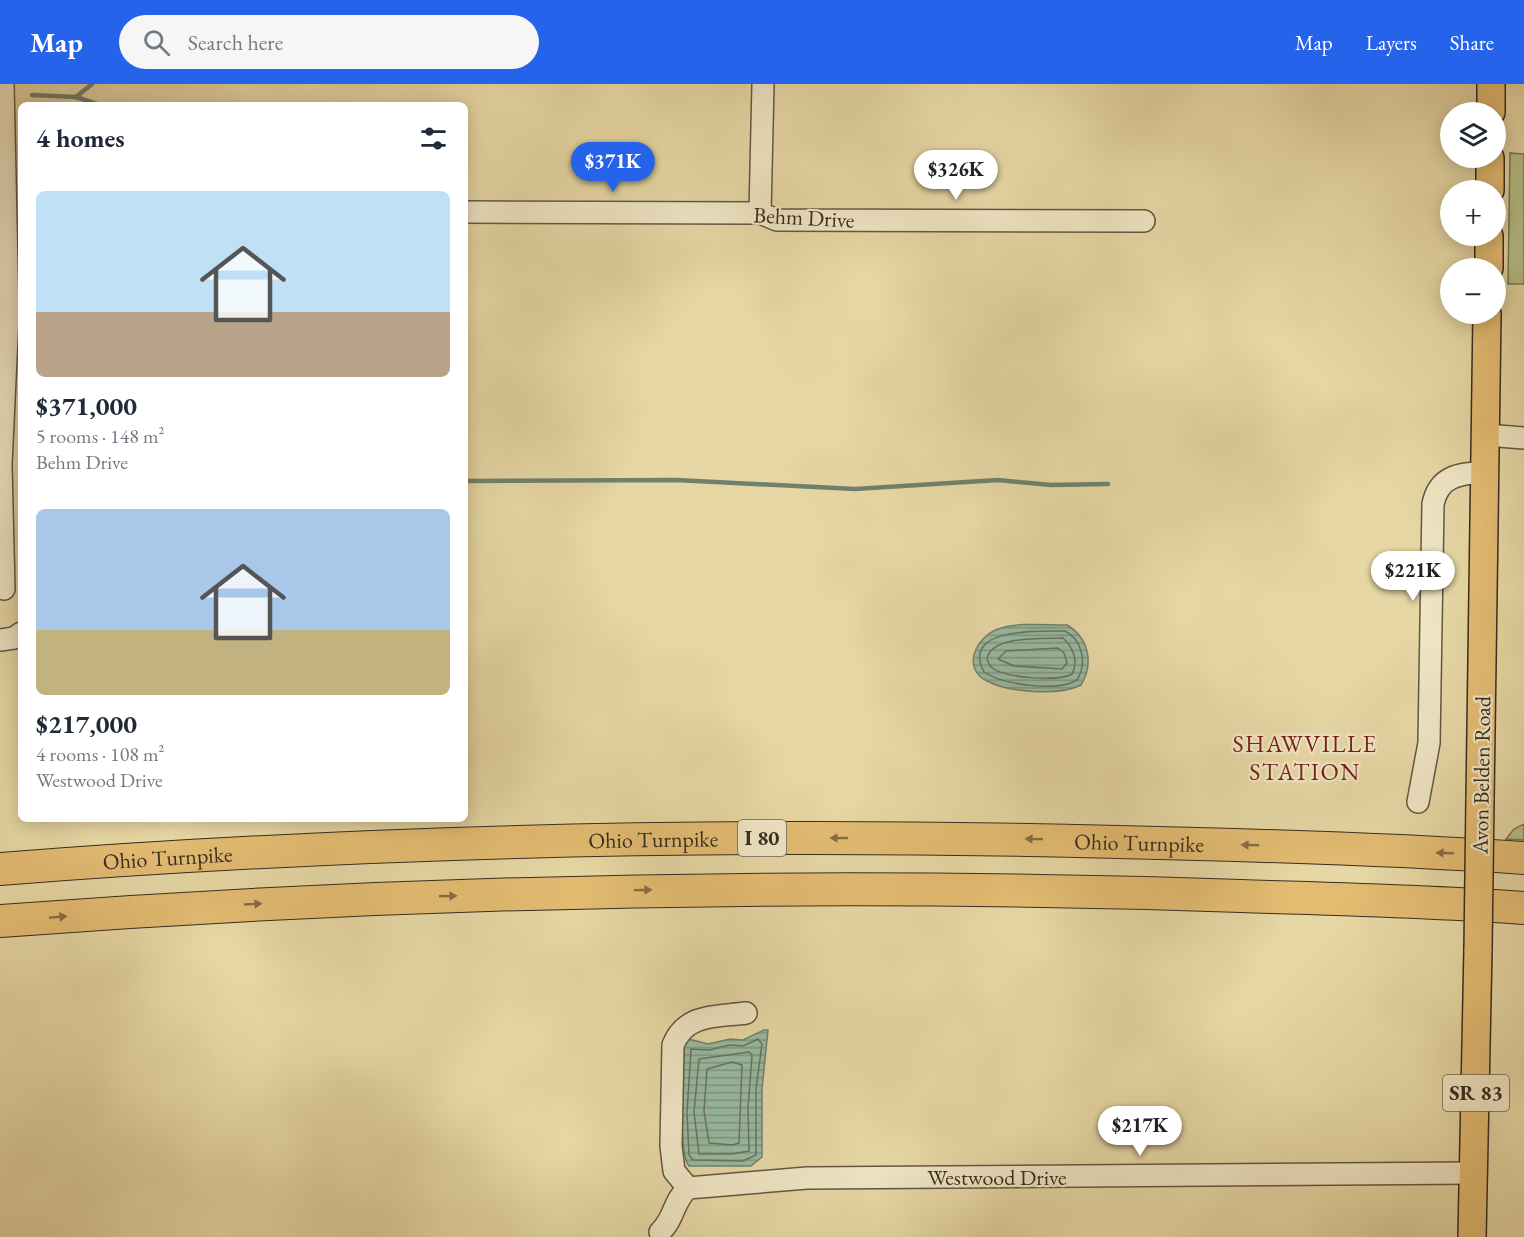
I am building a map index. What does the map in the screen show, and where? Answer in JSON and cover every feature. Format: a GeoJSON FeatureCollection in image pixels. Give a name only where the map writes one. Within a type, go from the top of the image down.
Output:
{"type":"FeatureCollection","features":[{"type":"Feature","properties":{"kind":"highway","name":"Ohio Turnpike"},"geometry":{"type":"LineString","coordinates":[[0,869],[498,842],[780,837],[1004,838],[1216,844],[1524,858]]}},
{"type":"Feature","properties":{"kind":"highway","name":"I 80"},"geometry":{"type":"LineString","coordinates":[[0,921],[303,901],[759,888],[1076,890],[1524,908]]}},
{"type":"Feature","properties":{"kind":"main road"},"geometry":{"type":"LineString","coordinates":[[1491,84],[1491,102]]}},
{"type":"Feature","properties":{"kind":"main road","name":"Avon Belden Road"},"geometry":{"type":"LineString","coordinates":[[1472,1237],[1487,324]]}},
{"type":"Feature","properties":{"kind":"street"},"geometry":{"type":"LineString","coordinates":[[3,84],[8,315],[1,465],[8,592]]}},
{"type":"Feature","properties":{"kind":"street"},"geometry":{"type":"LineString","coordinates":[[760,213],[763,84]]}},
{"type":"Feature","properties":{"kind":"street","name":"Behm Drive"},"geometry":{"type":"LineString","coordinates":[[468,212],[760,213],[777,220],[1144,221]]}},
{"type":"Feature","properties":{"kind":"street"},"geometry":{"type":"LineString","coordinates":[[1486,435],[1524,438]]}},
{"type":"Feature","properties":{"kind":"street"},"geometry":{"type":"LineString","coordinates":[[1418,802],[1430,743],[1433,504],[1440,484],[1449,478],[1464,473],[1485,472]]}},
{"type":"Feature","properties":{"kind":"street"},"geometry":{"type":"LineString","coordinates":[[0,640],[18,635]]}},
{"type":"Feature","properties":{"kind":"street"},"geometry":{"type":"LineString","coordinates":[[660,1232],[667,1226],[673,1206],[688,1188],[674,1171],[671,1146],[673,1046],[679,1030],[692,1021],[746,1013]]}},
{"type":"Feature","properties":{"kind":"street","name":"Westwood Drive"},"geometry":{"type":"LineString","coordinates":[[688,1188],[807,1178],[1474,1173]]}},
{"type":"Feature","properties":{"kind":"shaded area"},"geometry":{"type":"Polygon","coordinates":[[[1510,153],[1524,154],[1524,284],[1508,284],[1510,153]]]}},
{"type":"Feature","properties":{"kind":"shaded area"},"geometry":{"type":"Polygon","coordinates":[[[1524,824],[1524,840],[1506,839],[1514,829],[1524,824]]]}},
{"type":"Feature","properties":{"kind":"water"},"geometry":{"type":"Polygon","coordinates":[[[1023,625],[1067,625],[1080,637],[1087,652],[1087,669],[1081,685],[1060,691],[1034,692],[997,685],[987,681],[975,669],[974,653],[978,646],[990,633],[998,629],[1023,625]]]}},
{"type":"Feature","properties":{"kind":"water"},"geometry":{"type":"Polygon","coordinates":[[[768,1030],[762,1089],[762,1157],[751,1166],[689,1166],[683,1145],[682,1127],[685,1044],[689,1039],[708,1044],[730,1039],[743,1040],[768,1030]]]}},
{"type":"Feature","properties":{"kind":"waterway"},"geometry":{"type":"LineString","coordinates":[[76,97],[92,84]]}},
{"type":"Feature","properties":{"kind":"waterway"},"geometry":{"type":"LineString","coordinates":[[32,95],[76,97],[91,102]]}},
{"type":"Feature","properties":{"kind":"waterway"},"geometry":{"type":"LineString","coordinates":[[468,481],[676,480],[855,489],[998,480],[1051,485],[1108,484]]}},
{"type":"Feature","properties":{"kind":"district","name":"SHAWVILLE STATION"},"geometry":{"type":"Point","coordinates":[1305,758]}}]}
